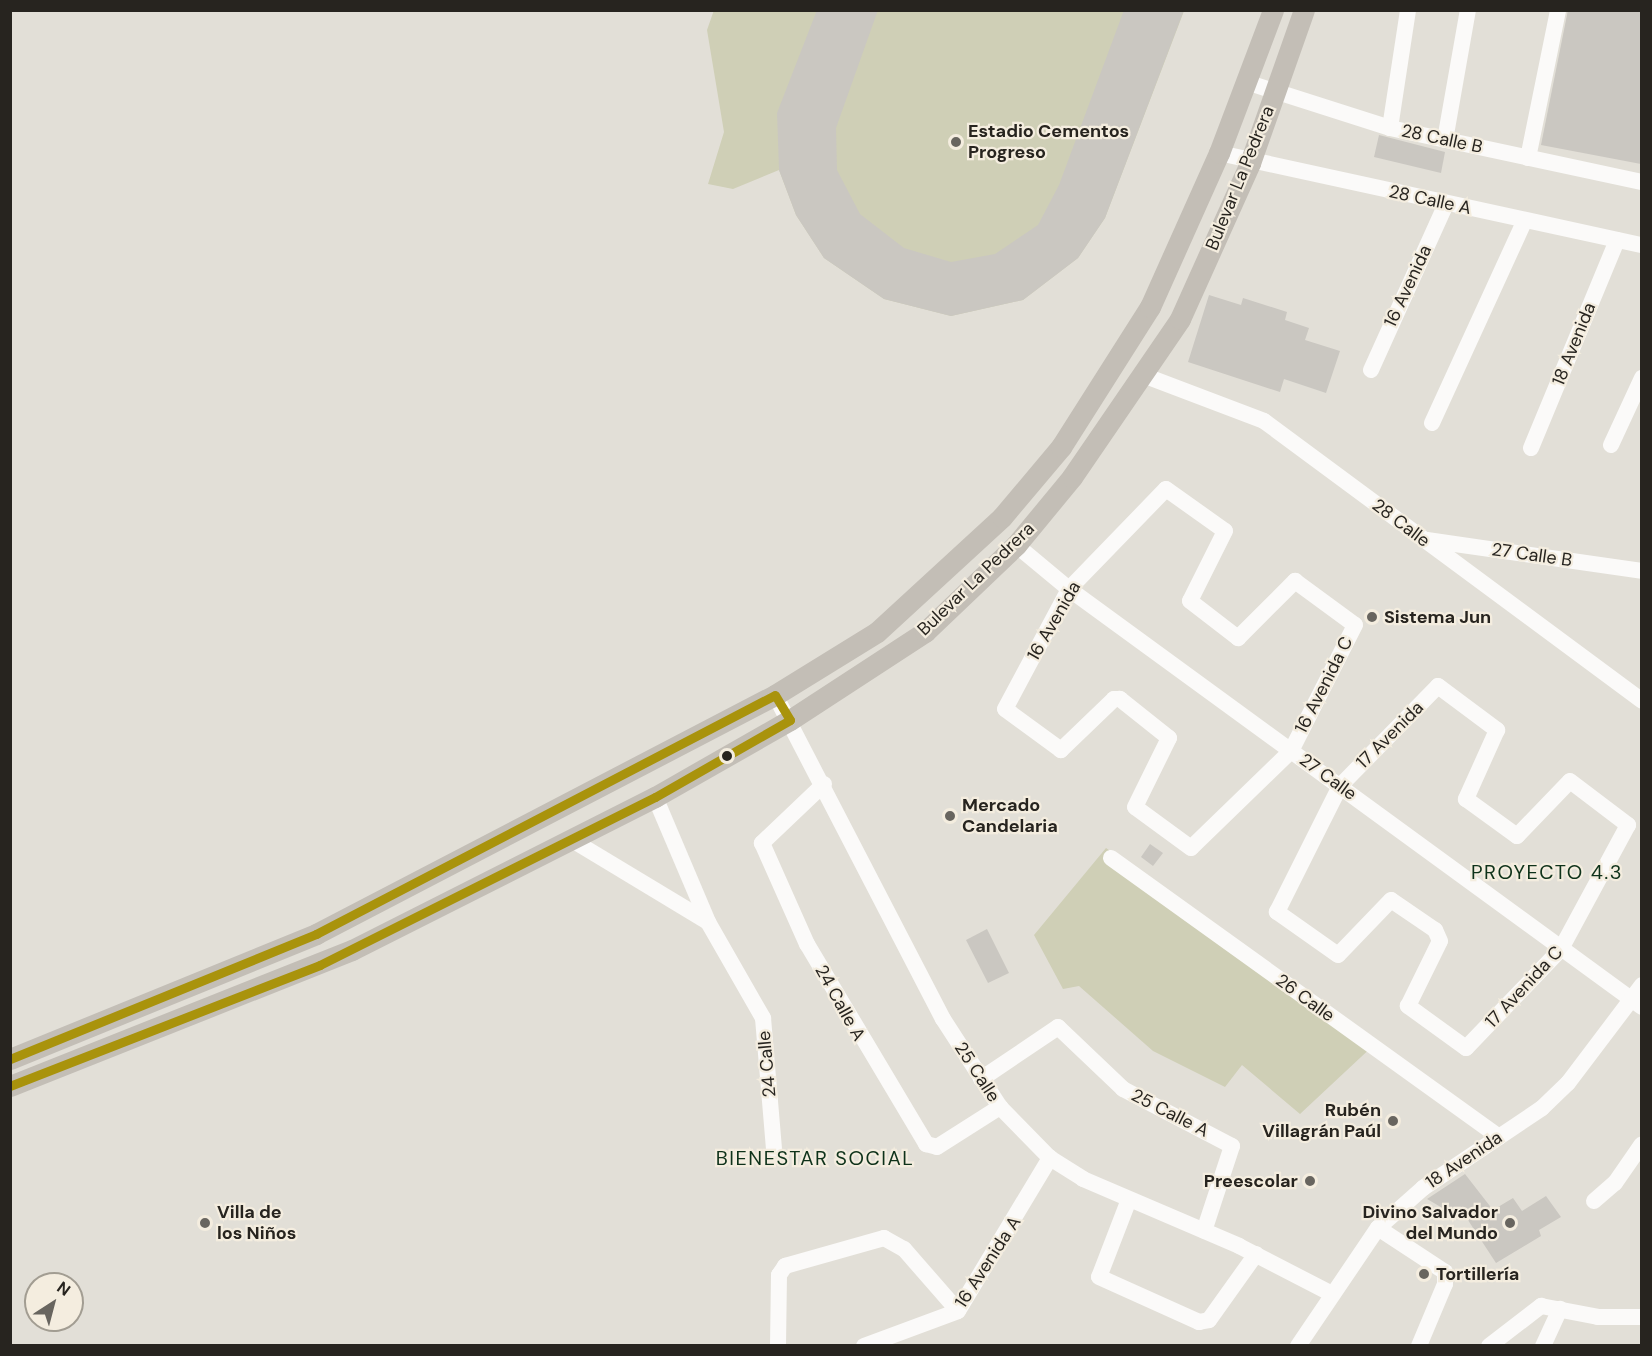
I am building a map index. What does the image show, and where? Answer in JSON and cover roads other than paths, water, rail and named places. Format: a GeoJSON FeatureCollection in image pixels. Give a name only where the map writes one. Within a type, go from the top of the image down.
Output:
{"type":"FeatureCollection","features":[{"type":"Feature","properties":{"kind":"main road","name":"Bulevar La Pedrera"},"geometry":{"type":"LineString","coordinates":[[10,1059],[316,934],[775,695],[877,632],[1002,517],[1053,455],[1150,307],[1219,153],[1273,10]]}},
{"type":"Feature","properties":{"kind":"main road","name":"Bulevar La Pedrera"},"geometry":{"type":"LineString","coordinates":[[10,1086],[320,965],[572,840],[655,797],[790,720],[925,632],[1016,545],[1072,477],[1180,320],[1250,163],[1304,10]]}},
{"type":"Feature","properties":{"kind":"street"},"geometry":{"type":"LineString","coordinates":[[1390,128],[1408,10]]}},
{"type":"Feature","properties":{"kind":"street"},"geometry":{"type":"LineString","coordinates":[[1445,140],[1468,10]]}},
{"type":"Feature","properties":{"kind":"street"},"geometry":{"type":"LineString","coordinates":[[1528,158],[1558,10]]}},
{"type":"Feature","properties":{"kind":"street","name":"28 Calle B"},"geometry":{"type":"LineString","coordinates":[[1246,82],[1390,128],[1641,182]]}},
{"type":"Feature","properties":{"kind":"street","name":"28 Calle A"},"geometry":{"type":"LineString","coordinates":[[1219,153],[1250,163],[1641,245]]}},
{"type":"Feature","properties":{"kind":"street","name":"16 Avenida"},"geometry":{"type":"LineString","coordinates":[[1371,370],[1446,204]]}},
{"type":"Feature","properties":{"kind":"street"},"geometry":{"type":"LineString","coordinates":[[1432,423],[1525,220]]}},
{"type":"Feature","properties":{"kind":"street","name":"18 Avenida"},"geometry":{"type":"LineString","coordinates":[[1531,448],[1617,240]]}},
{"type":"Feature","properties":{"kind":"street","name":"28 Calle"},"geometry":{"type":"LineString","coordinates":[[1143,375],[1264,421],[1641,702]]}},
{"type":"Feature","properties":{"kind":"street"},"geometry":{"type":"LineString","coordinates":[[1611,445],[1641,378]]}},
{"type":"Feature","properties":{"kind":"street","name":"16 Avenida"},"geometry":{"type":"LineString","coordinates":[[1193,848],[1136,807],[1169,738],[1117,698],[1061,750],[1006,711],[1069,589],[1166,489],[1225,531],[1190,601],[1238,638]]}},
{"type":"Feature","properties":{"kind":"street","name":"27 Calle B"},"geometry":{"type":"LineString","coordinates":[[1423,540],[1641,571]]}},
{"type":"Feature","properties":{"kind":"street","name":"27 Calle"},"geometry":{"type":"LineString","coordinates":[[1016,545],[1069,589],[1636,1003]]}},
{"type":"Feature","properties":{"kind":"street","name":"16 Avenida C"},"geometry":{"type":"LineString","coordinates":[[1193,848],[1291,751],[1355,625],[1295,581],[1238,638]]}},
{"type":"Feature","properties":{"kind":"street","name":"17 Avenida"},"geometry":{"type":"LineString","coordinates":[[1465,1048],[1408,1006],[1440,941],[1436,930],[1395,901],[1388,902],[1338,955],[1277,912],[1340,786],[1438,686],[1497,730],[1466,799],[1517,836]]}},
{"type":"Feature","properties":{"kind":"street","name":"25 Calle"},"geometry":{"type":"LineString","coordinates":[[775,695],[824,784],[943,1019],[1000,1107],[1050,1158],[1128,1202],[1256,1254],[1332,1294]]}},
{"type":"Feature","properties":{"kind":"street","name":"17 Avenida C"},"geometry":{"type":"LineString","coordinates":[[1465,1048],[1561,949],[1629,825],[1570,781],[1517,836]]}},
{"type":"Feature","properties":{"kind":"street","name":"24 Calle A"},"geometry":{"type":"LineString","coordinates":[[824,784],[762,845],[807,944],[868,1052],[926,1144],[937,1147],[1000,1107]]}},
{"type":"Feature","properties":{"kind":"street","name":"24 Calle"},"geometry":{"type":"LineString","coordinates":[[655,797],[708,922],[763,1018],[774,1149]]}},
{"type":"Feature","properties":{"kind":"street","name":"24 Calle"},"geometry":{"type":"LineString","coordinates":[[572,840],[708,922]]}},
{"type":"Feature","properties":{"kind":"street","name":"26 Calle"},"geometry":{"type":"LineString","coordinates":[[1111,858],[1498,1137]]}},
{"type":"Feature","properties":{"kind":"street","name":"18 Avenida"},"geometry":{"type":"LineString","coordinates":[[1298,1346],[1378,1228],[1423,1188],[1498,1137],[1568,1083],[1636,1003],[1641,986]]}},
{"type":"Feature","properties":{"kind":"street","name":"25 Calle A"},"geometry":{"type":"LineString","coordinates":[[981,1079],[1058,1027],[1123,1089],[1232,1146],[1204,1231]]}},
{"type":"Feature","properties":{"kind":"street"},"geometry":{"type":"LineString","coordinates":[[1594,1201],[1615,1183],[1641,1144]]}},
{"type":"Feature","properties":{"kind":"street","name":"16 Avenida A"},"geometry":{"type":"LineString","coordinates":[[870,1345],[958,1311],[1050,1158]]}},
{"type":"Feature","properties":{"kind":"street"},"geometry":{"type":"LineString","coordinates":[[1128,1202],[1099,1277],[1198,1322],[1209,1320],[1256,1254]]}},
{"type":"Feature","properties":{"kind":"street"},"geometry":{"type":"LineString","coordinates":[[1378,1228],[1445,1272],[1445,1284],[1419,1346]]}},
{"type":"Feature","properties":{"kind":"street"},"geometry":{"type":"LineString","coordinates":[[778,1346],[779,1275],[790,1263],[884,1238],[904,1249],[958,1311]]}},
{"type":"Feature","properties":{"kind":"street"},"geometry":{"type":"LineString","coordinates":[[1490,1346],[1536,1308],[1560,1309],[1598,1317],[1641,1317]]}},
{"type":"Feature","properties":{"kind":"street"},"geometry":{"type":"LineString","coordinates":[[1543,1346],[1560,1309]]}},
{"type":"Feature","properties":{"kind":"place","name":"Estadio Cementos Progreso"},"geometry":{"type":"Point","coordinates":[956,142]}},
{"type":"Feature","properties":{"kind":"place","name":"Sistema Jun"},"geometry":{"type":"Point","coordinates":[1372,617]}},
{"type":"Feature","properties":{"kind":"place","name":"Mercado Candelaria"},"geometry":{"type":"Point","coordinates":[950,816]}},
{"type":"Feature","properties":{"kind":"place","name":"Rubén Villagrán Paúl"},"geometry":{"type":"Point","coordinates":[1393,1121]}},
{"type":"Feature","properties":{"kind":"place","name":"Preescolar"},"geometry":{"type":"Point","coordinates":[1310,1181]}},
{"type":"Feature","properties":{"kind":"place","name":"Villa de los Niños"},"geometry":{"type":"Point","coordinates":[205,1223]}},
{"type":"Feature","properties":{"kind":"place","name":"Divino Salvador del Mundo"},"geometry":{"type":"Point","coordinates":[1510,1223]}},
{"type":"Feature","properties":{"kind":"place","name":"Tortillería"},"geometry":{"type":"Point","coordinates":[1424,1274]}},
{"type":"Feature","properties":{"kind":"district","name":"PROYECTO 4.3"},"geometry":{"type":"Point","coordinates":[1547,872]}},
{"type":"Feature","properties":{"kind":"district","name":"BIENESTAR SOCIAL"},"geometry":{"type":"Point","coordinates":[815,1158]}}]}
